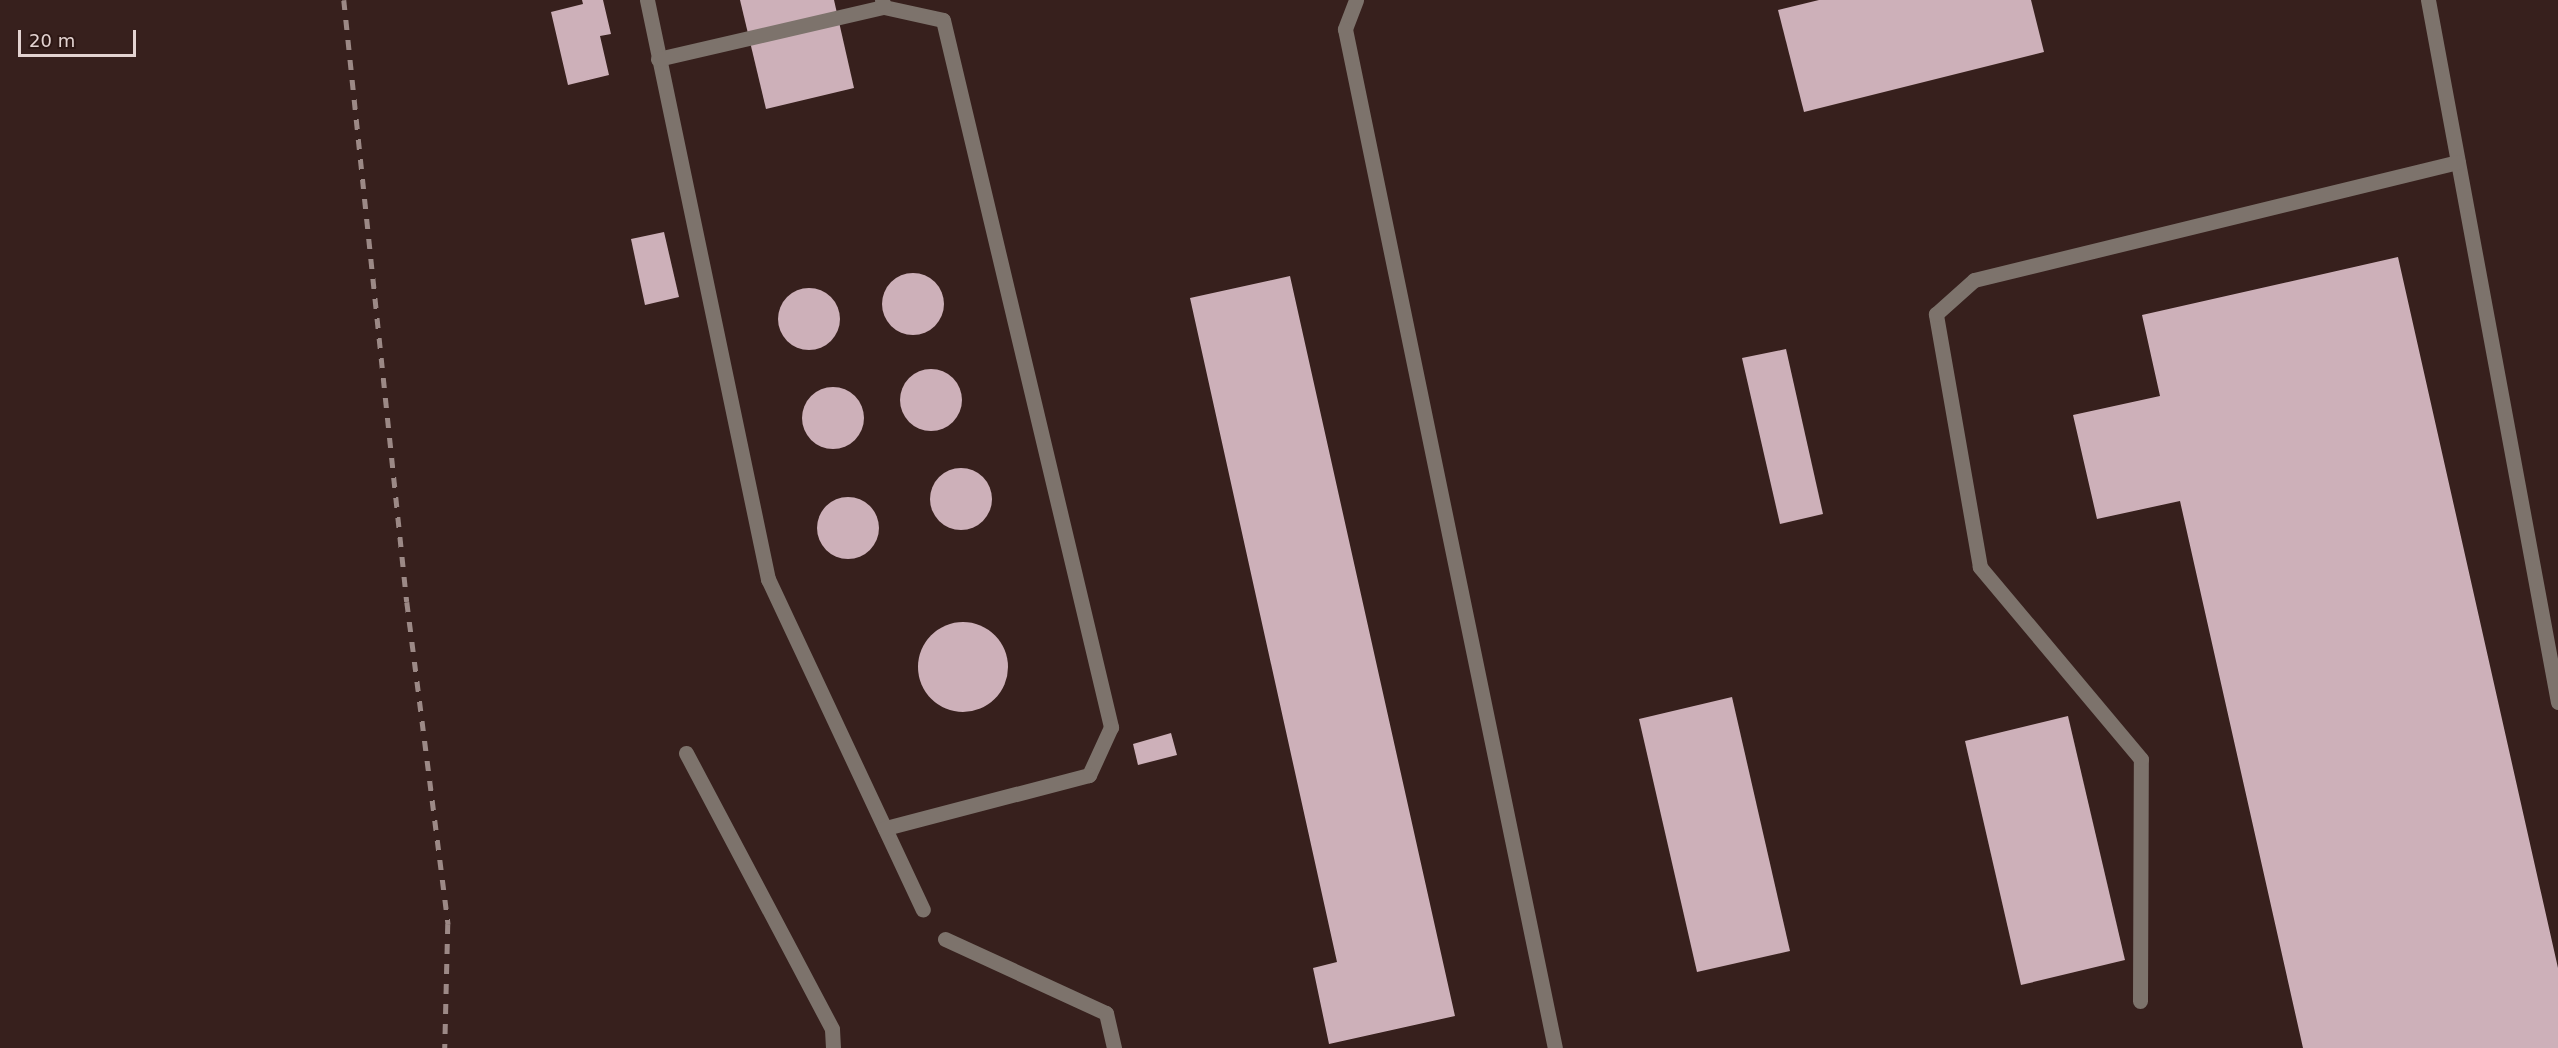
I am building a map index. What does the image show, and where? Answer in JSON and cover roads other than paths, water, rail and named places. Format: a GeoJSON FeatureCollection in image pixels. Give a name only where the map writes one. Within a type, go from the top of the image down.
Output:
{"type":"FeatureCollection","features":[{"type":"Feature","properties":{"kind":"lane"},"geometry":{"type":"LineString","coordinates":[[647,0],[768,579],[923,910]]}},
{"type":"Feature","properties":{"kind":"lane"},"geometry":{"type":"LineString","coordinates":[[1356,0],[1345,29],[1555,1048]]}},
{"type":"Feature","properties":{"kind":"lane"},"geometry":{"type":"LineString","coordinates":[[2428,0],[2558,702]]}},
{"type":"Feature","properties":{"kind":"lane"},"geometry":{"type":"LineString","coordinates":[[658,59],[883,4],[943,20],[1111,727],[1089,775],[885,828]]}},
{"type":"Feature","properties":{"kind":"lane"},"geometry":{"type":"LineString","coordinates":[[2140,1000],[2141,759],[1980,567],[1936,315],[1974,280],[2458,162]]}},
{"type":"Feature","properties":{"kind":"lane"},"geometry":{"type":"LineString","coordinates":[[686,753],[832,1029],[833,1048]]}},
{"type":"Feature","properties":{"kind":"lane"},"geometry":{"type":"LineString","coordinates":[[945,939],[1106,1013],[1114,1048]]}},
{"type":"Feature","properties":{"kind":"railway"},"geometry":{"type":"LineString","coordinates":[[344,0],[407,602],[448,924],[445,1048]]}}]}
